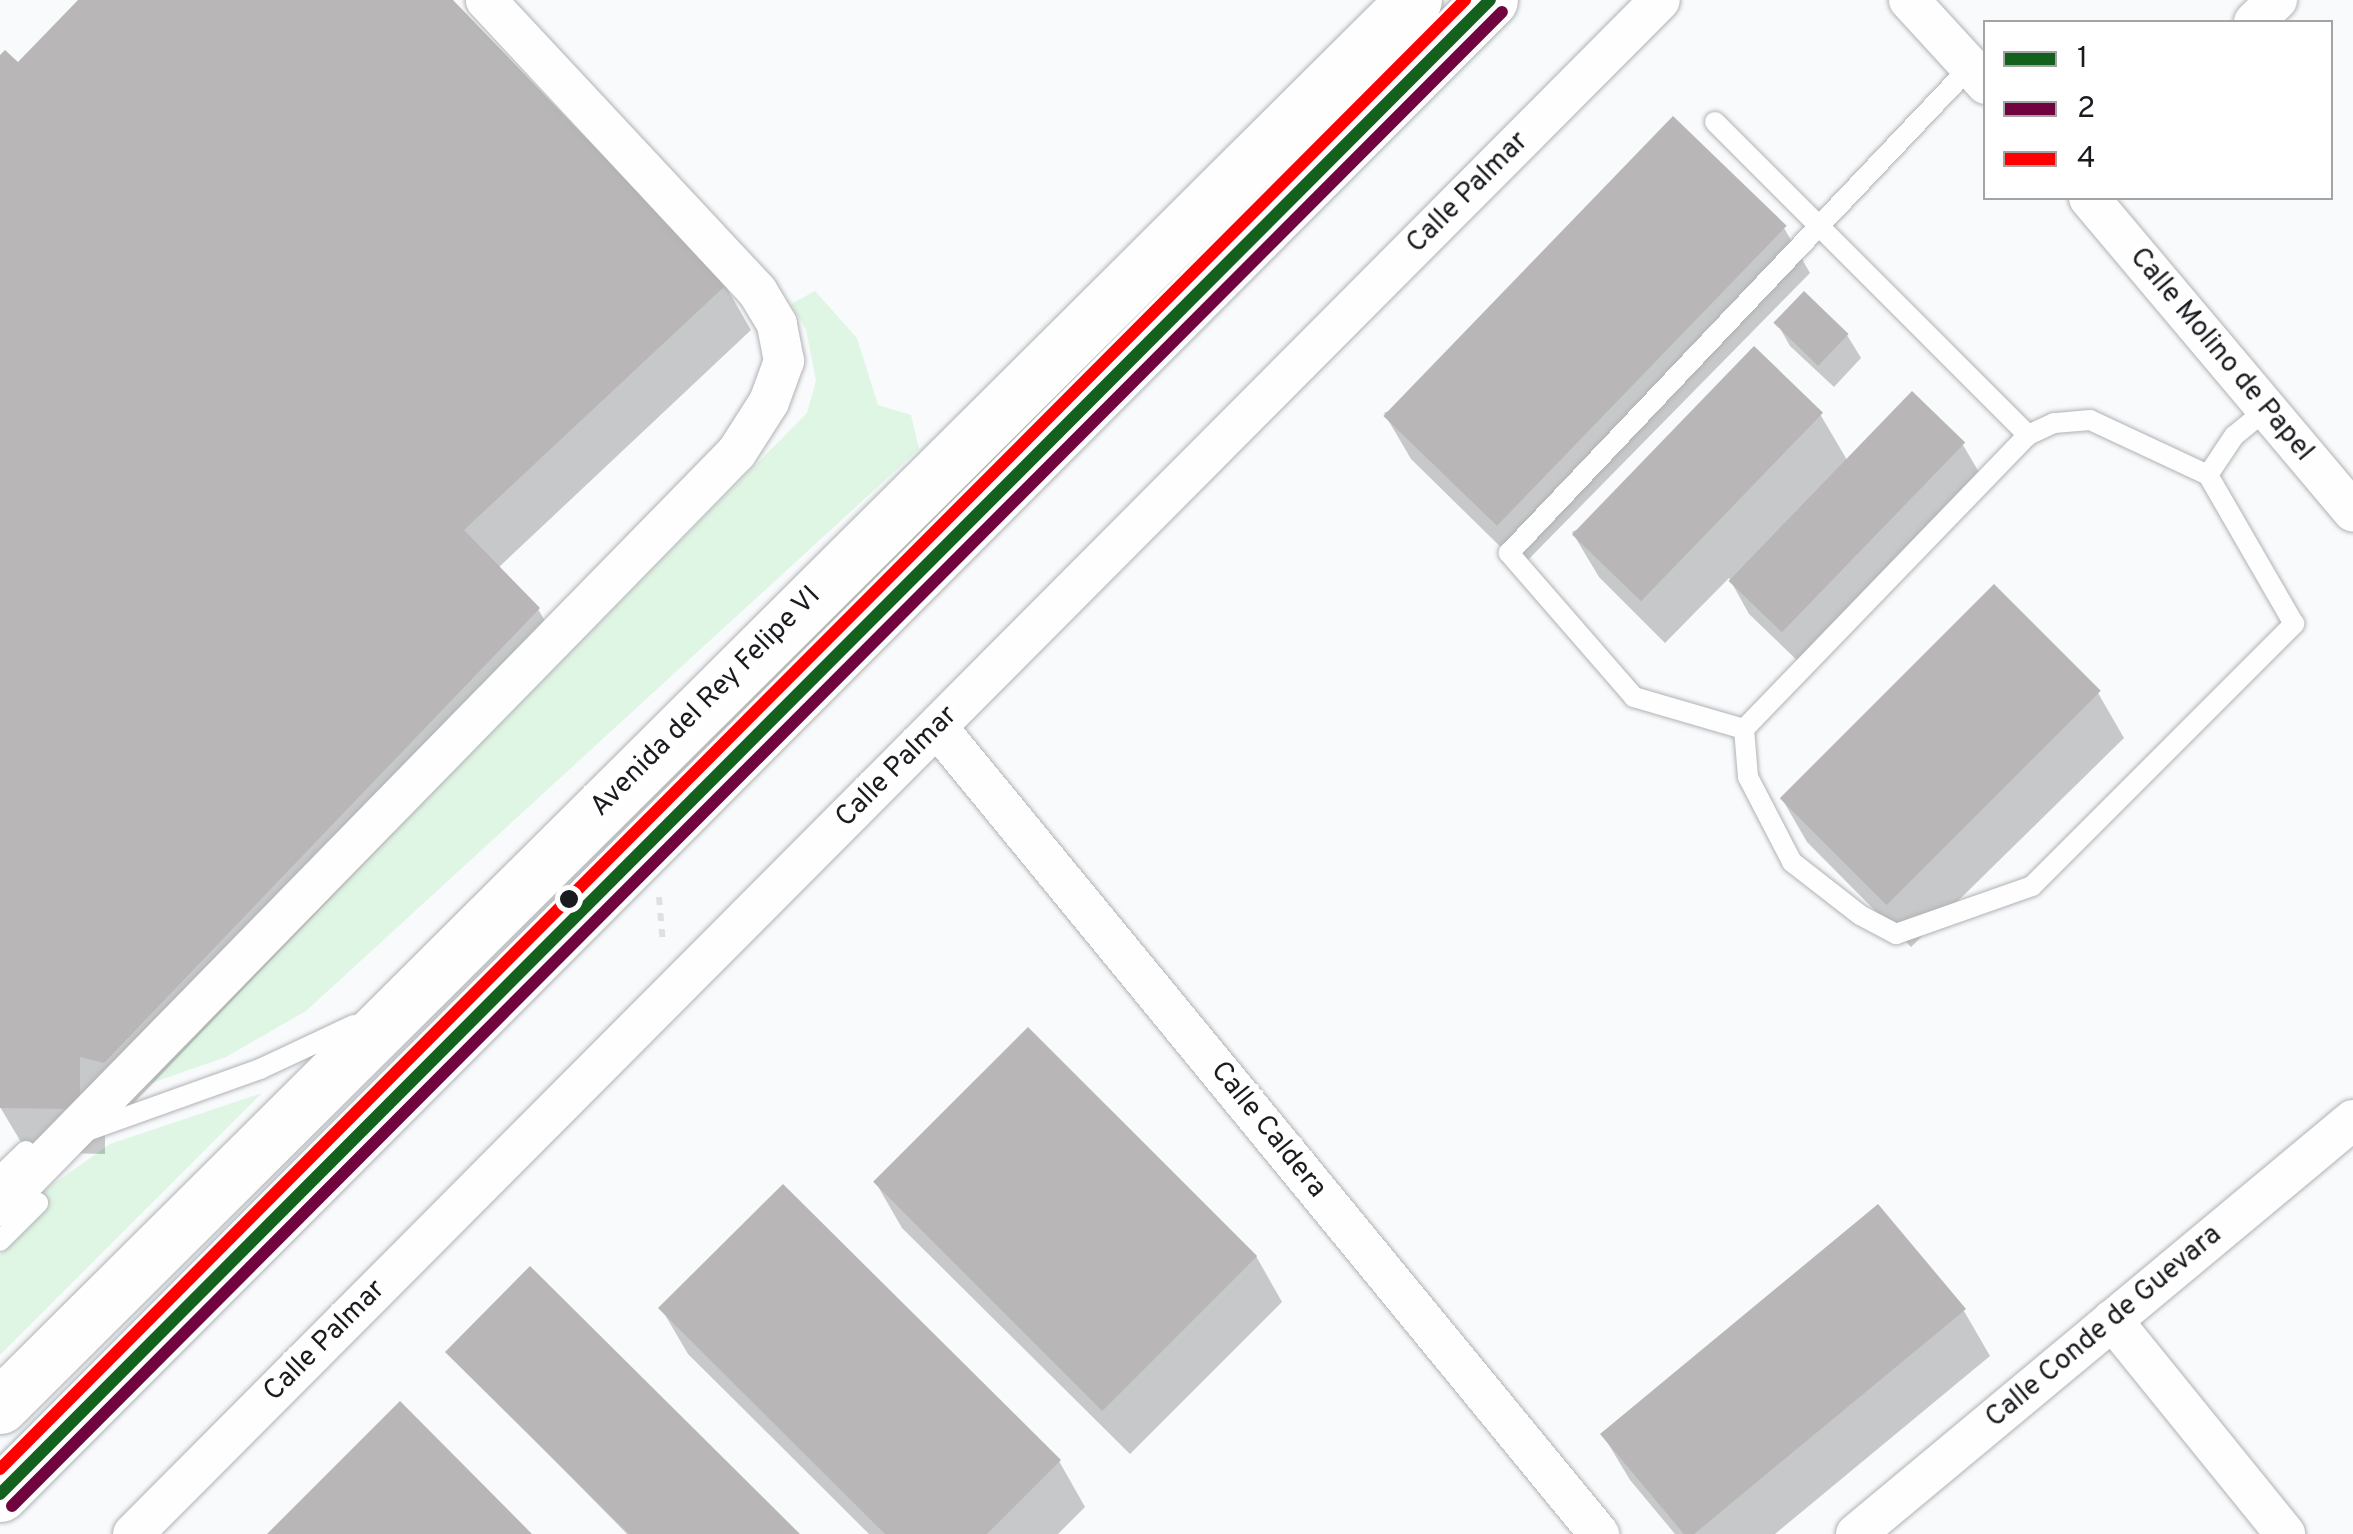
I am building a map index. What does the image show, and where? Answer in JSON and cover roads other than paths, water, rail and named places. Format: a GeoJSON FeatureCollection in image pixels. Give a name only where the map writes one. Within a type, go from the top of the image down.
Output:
{"type":"FeatureCollection","features":[{"type":"Feature","properties":{"kind":"main road","name":"Avenida del Rey Felipe VI"},"geometry":{"type":"LineString","coordinates":[[0,1406],[421,986],[479,912],[591,817],[1414,0]]}},
{"type":"Feature","properties":{"kind":"main road"},"geometry":{"type":"LineString","coordinates":[[0,1494],[1490,0]]}},
{"type":"Feature","properties":{"kind":"street"},"geometry":{"type":"LineString","coordinates":[[19,1205],[66,1138],[737,452],[784,361],[776,324],[758,292],[486,0]]}},
{"type":"Feature","properties":{"kind":"street","name":"Calle Palmar"},"geometry":{"type":"LineString","coordinates":[[134,1534],[1660,0]]}},
{"type":"Feature","properties":{"kind":"street"},"geometry":{"type":"LineString","coordinates":[[1908,0],[1978,75]]}},
{"type":"Feature","properties":{"kind":"street"},"geometry":{"type":"LineString","coordinates":[[2256,20],[2276,0]]}},
{"type":"Feature","properties":{"kind":"street","name":"Calle Molino de Papel"},"geometry":{"type":"LineString","coordinates":[[2091,200],[2353,512]]}},
{"type":"Feature","properties":{"kind":"street","name":"Calle Caldera"},"geometry":{"type":"LineString","coordinates":[[937,727],[1599,1534]]}},
{"type":"Feature","properties":{"kind":"street","name":"Calle Conde de Guevara"},"geometry":{"type":"LineString","coordinates":[[1856,1534],[2353,1120]]}},
{"type":"Feature","properties":{"kind":"street"},"geometry":{"type":"LineString","coordinates":[[2112,1320],[2270,1529]]}},
{"type":"Feature","properties":{"kind":"lane"},"geometry":{"type":"LineString","coordinates":[[1744,729],[1634,697],[1509,554],[1821,224],[1978,75]]}},
{"type":"Feature","properties":{"kind":"lane"},"geometry":{"type":"LineString","coordinates":[[1715,122],[2028,434]]}},
{"type":"Feature","properties":{"kind":"lane"},"geometry":{"type":"LineString","coordinates":[[2208,475],[2234,436],[2267,409]]}},
{"type":"Feature","properties":{"kind":"lane"},"geometry":{"type":"LineString","coordinates":[[2090,420],[2208,475],[2294,624],[2032,886],[1896,934],[1860,915],[1792,862],[1748,777],[1744,729],[2028,434],[2054,423],[2090,420]]}},
{"type":"Feature","properties":{"kind":"lane"},"geometry":{"type":"LineString","coordinates":[[526,850],[547,831],[591,817]]}},
{"type":"Feature","properties":{"kind":"lane"},"geometry":{"type":"LineString","coordinates":[[66,1138],[260,1069],[337,1035],[421,986]]}},
{"type":"Feature","properties":{"kind":"lane"},"geometry":{"type":"LineString","coordinates":[[0,1176],[26,1150]]}},
{"type":"Feature","properties":{"kind":"lane"},"geometry":{"type":"LineString","coordinates":[[0,1241],[19,1205]]}}]}
